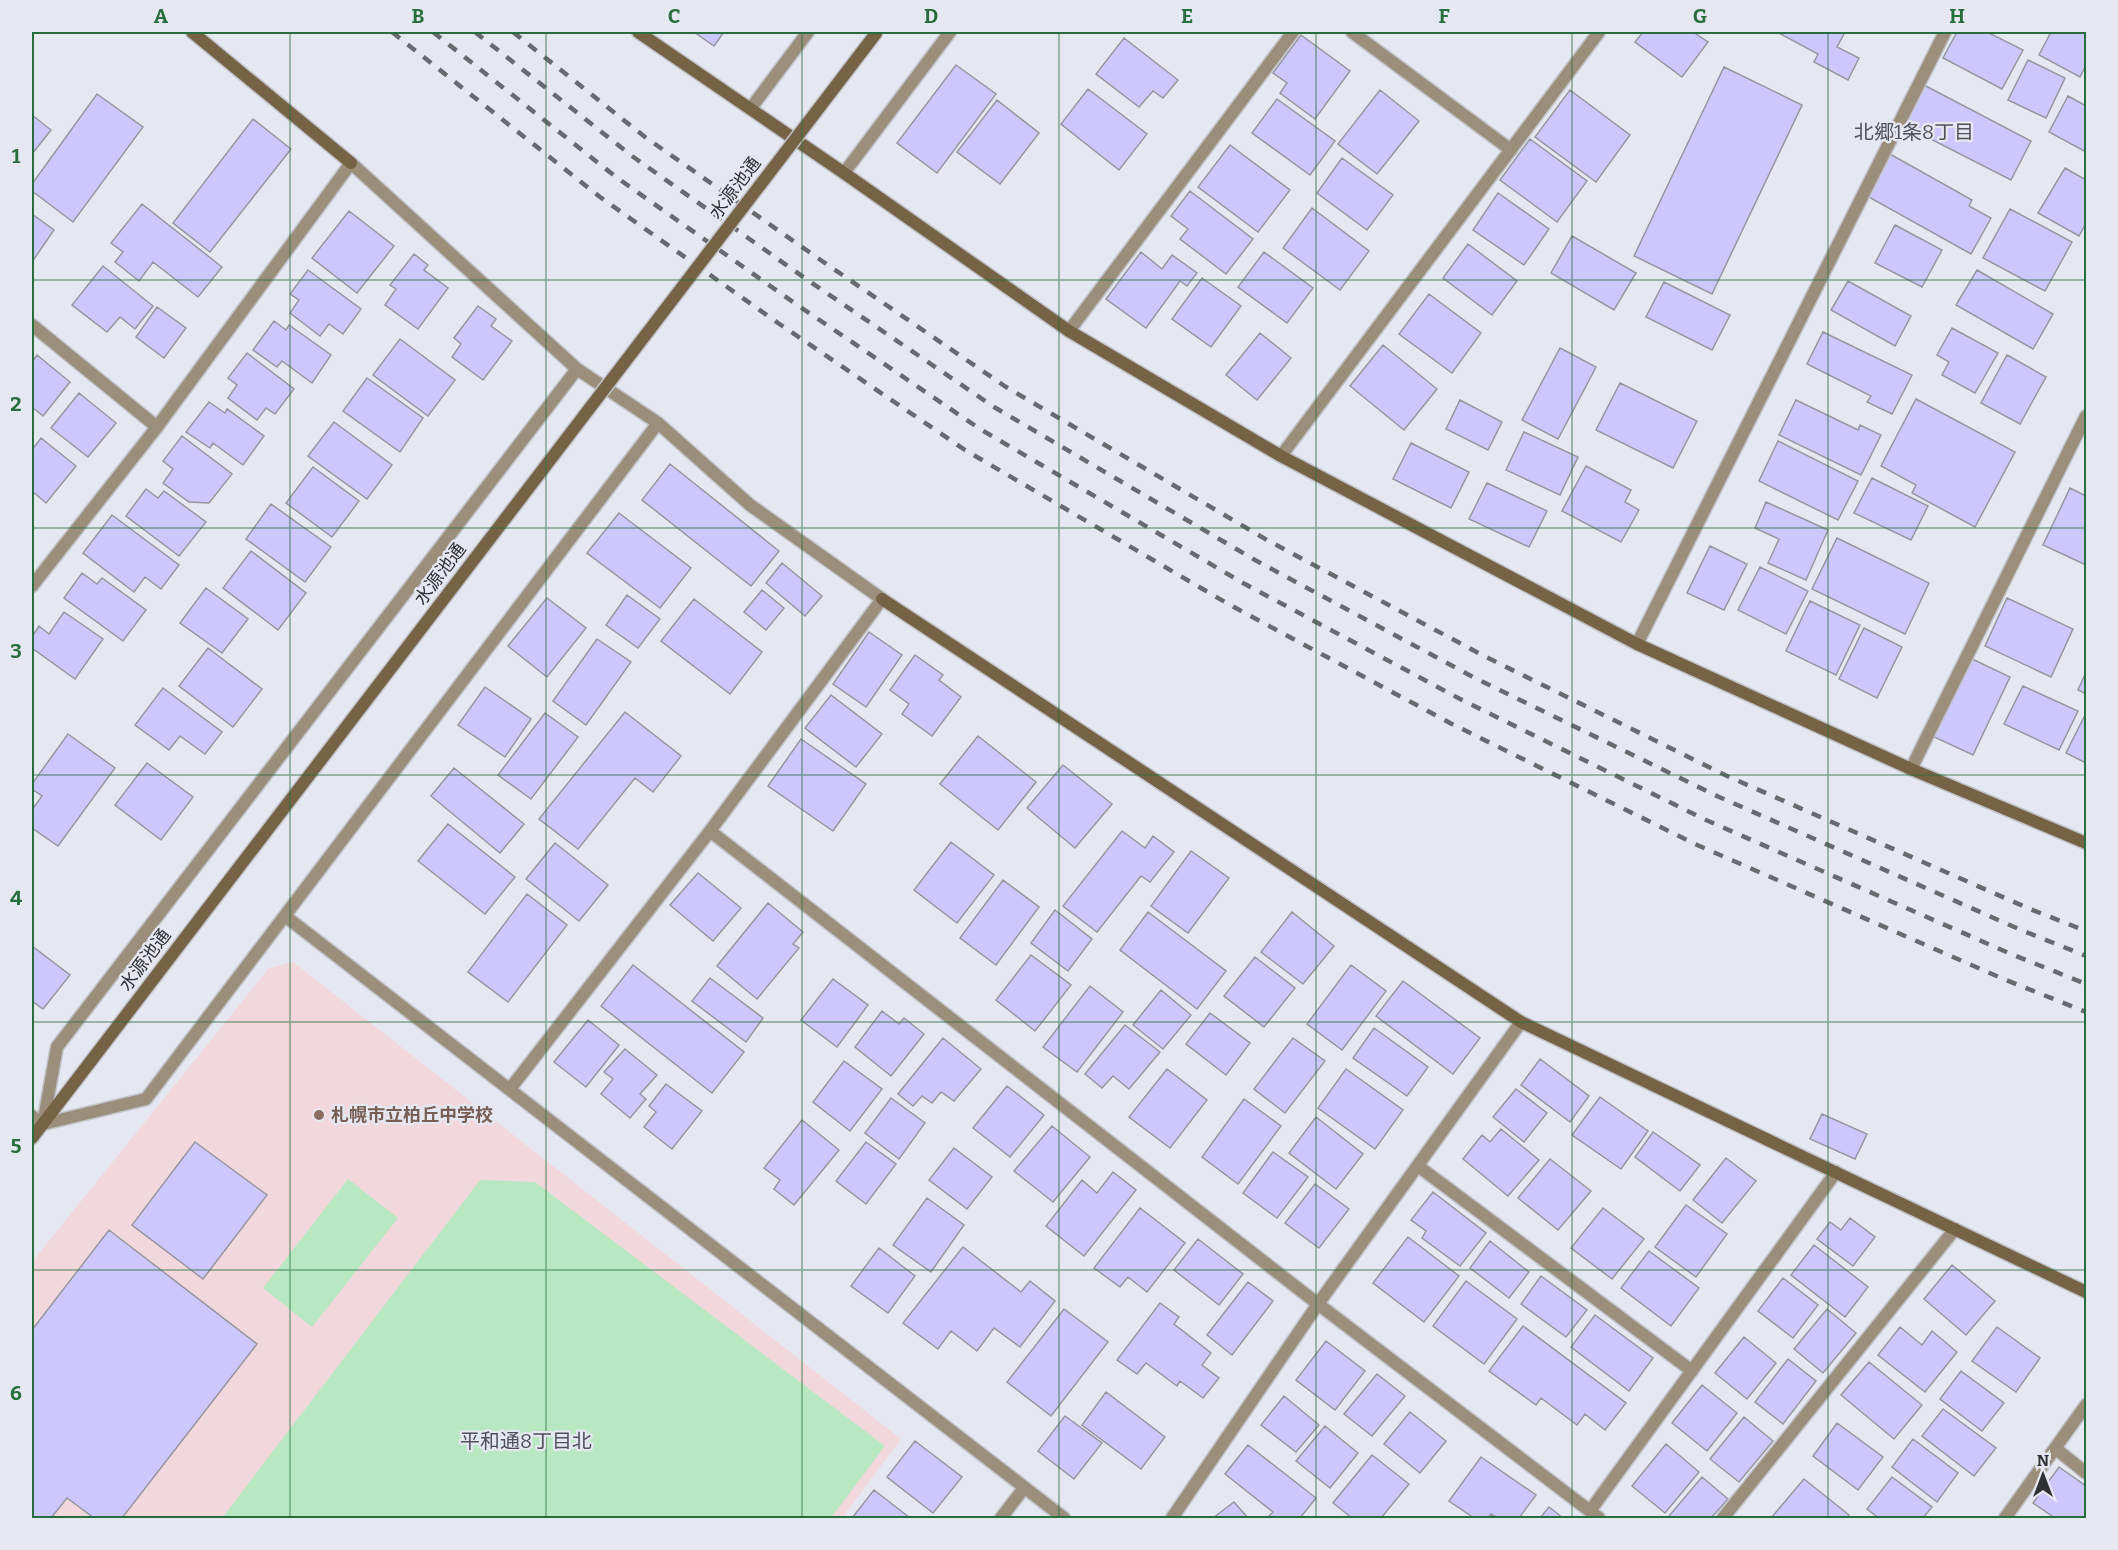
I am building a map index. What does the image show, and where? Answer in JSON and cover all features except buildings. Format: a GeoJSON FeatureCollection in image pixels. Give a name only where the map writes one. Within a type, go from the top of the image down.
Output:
{"type":"FeatureCollection","features":[{"type":"Feature","properties":{"kind":"street"},"geometry":{"type":"LineString","coordinates":[[192,32],[351,162],[577,369],[658,423],[750,505],[882,599],[1521,1022],[2086,1292]]}},
{"type":"Feature","properties":{"kind":"street"},"geometry":{"type":"LineString","coordinates":[[638,32],[751,108],[1069,331],[1281,456],[1636,644],[1911,769],[2086,843]]}},
{"type":"Feature","properties":{"kind":"street"},"geometry":{"type":"LineString","coordinates":[[751,108],[808,32]]}},
{"type":"Feature","properties":{"kind":"street","name":"水源池通"},"geometry":{"type":"LineString","coordinates":[[32,1138],[877,32]]}},
{"type":"Feature","properties":{"kind":"street"},"geometry":{"type":"LineString","coordinates":[[844,173],[950,32]]}},
{"type":"Feature","properties":{"kind":"street"},"geometry":{"type":"LineString","coordinates":[[1069,331],[1293,32]]}},
{"type":"Feature","properties":{"kind":"street"},"geometry":{"type":"LineString","coordinates":[[1352,32],[1511,150]]}},
{"type":"Feature","properties":{"kind":"street"},"geometry":{"type":"LineString","coordinates":[[1281,456],[1599,32]]}},
{"type":"Feature","properties":{"kind":"street"},"geometry":{"type":"LineString","coordinates":[[1636,644],[1945,32]]}},
{"type":"Feature","properties":{"kind":"street"},"geometry":{"type":"LineString","coordinates":[[32,586],[157,427],[351,162]]}},
{"type":"Feature","properties":{"kind":"street"},"geometry":{"type":"LineString","coordinates":[[32,325],[157,427]]}},
{"type":"Feature","properties":{"kind":"street"},"geometry":{"type":"LineString","coordinates":[[43,1124],[57,1047],[577,369]]}},
{"type":"Feature","properties":{"kind":"street"},"geometry":{"type":"LineString","coordinates":[[1911,769],[2086,416]]}},
{"type":"Feature","properties":{"kind":"street"},"geometry":{"type":"LineString","coordinates":[[32,1116],[43,1124],[146,1099],[658,423]]}},
{"type":"Feature","properties":{"kind":"street"},"geometry":{"type":"LineString","coordinates":[[510,1089],[711,831],[882,599]]}},
{"type":"Feature","properties":{"kind":"street"},"geometry":{"type":"LineString","coordinates":[[711,831],[1318,1304],[1595,1515],[1692,1371],[1836,1172]]}},
{"type":"Feature","properties":{"kind":"street"},"geometry":{"type":"LineString","coordinates":[[285,916],[1065,1518]]}},
{"type":"Feature","properties":{"kind":"street"},"geometry":{"type":"LineString","coordinates":[[1172,1518],[1318,1304],[1521,1022]]}},
{"type":"Feature","properties":{"kind":"street"},"geometry":{"type":"LineString","coordinates":[[1418,1166],[1692,1371]]}},
{"type":"Feature","properties":{"kind":"street"},"geometry":{"type":"LineString","coordinates":[[1723,1518],[1955,1229]]}},
{"type":"Feature","properties":{"kind":"street"},"geometry":{"type":"LineString","coordinates":[[2005,1518],[2086,1404]]}},
{"type":"Feature","properties":{"kind":"street"},"geometry":{"type":"LineString","coordinates":[[2055,1448],[2086,1473]]}},
{"type":"Feature","properties":{"kind":"street"},"geometry":{"type":"LineString","coordinates":[[1001,1518],[1024,1488]]}},
{"type":"Feature","properties":{"kind":"shaded area","name":"札幌市立柏丘中学校"},"geometry":{"type":"Polygon","coordinates":[[[293,962],[901,1439],[842,1518],[32,1518],[32,1262],[269,968],[293,962]]]}},
{"type":"Feature","properties":{"kind":"green space"},"geometry":{"type":"Polygon","coordinates":[[[348,1179],[398,1218],[312,1327],[263,1288],[348,1179]]]}},
{"type":"Feature","properties":{"kind":"green space"},"geometry":{"type":"Polygon","coordinates":[[[480,1180],[535,1182],[885,1446],[831,1518],[222,1518],[480,1180]]]}},
{"type":"Feature","properties":{"kind":"railway"},"geometry":{"type":"LineString","coordinates":[[392,32],[600,197],[778,323],[965,450],[1230,605],[1450,723],[1695,844],[2001,978],[2086,1012]]}},
{"type":"Feature","properties":{"kind":"railway"},"geometry":{"type":"LineString","coordinates":[[433,32],[616,177],[793,302],[980,429],[1243,583],[1462,700],[1706,820],[2011,954],[2086,984]]}},
{"type":"Feature","properties":{"kind":"railway"},"geometry":{"type":"LineString","coordinates":[[475,32],[632,156],[809,281],[994,407],[1255,560],[1473,677],[1717,796],[2021,930],[2086,956]]}},
{"type":"Feature","properties":{"kind":"railway"},"geometry":{"type":"LineString","coordinates":[[513,32],[645,137],[1006,387],[1267,540],[1484,656],[1727,776],[2030,909],[2086,931]]}},
{"type":"Feature","properties":{"kind":"place","name":"札幌市立柏丘中学校"},"geometry":{"type":"Point","coordinates":[319,1115]}},
{"type":"Feature","properties":{"kind":"district","name":"北郷1条8丁目"},"geometry":{"type":"Point","coordinates":[1914,132]}},
{"type":"Feature","properties":{"kind":"district","name":"平和通8丁目北"},"geometry":{"type":"Point","coordinates":[526,1441]}}]}
